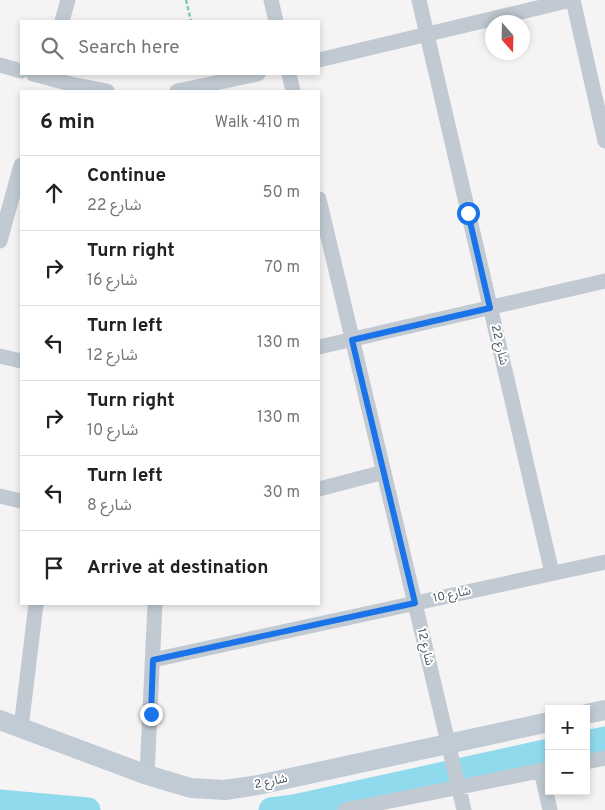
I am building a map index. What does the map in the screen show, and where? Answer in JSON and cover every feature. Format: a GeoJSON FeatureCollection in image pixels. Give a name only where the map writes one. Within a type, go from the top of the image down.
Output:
{"type":"FeatureCollection","features":[{"type":"Feature","properties":{"kind":"street"},"geometry":{"type":"LineString","coordinates":[[62,20],[68,0]]}},
{"type":"Feature","properties":{"kind":"street"},"geometry":{"type":"LineString","coordinates":[[271,0],[276,20]]}},
{"type":"Feature","properties":{"kind":"street","name":"شارع 22"},"geometry":{"type":"LineString","coordinates":[[419,0],[552,574]]}},
{"type":"Feature","properties":{"kind":"street"},"geometry":{"type":"LineString","coordinates":[[320,60],[572,0],[605,141]]}},
{"type":"Feature","properties":{"kind":"street"},"geometry":{"type":"LineString","coordinates":[[0,65],[20,70]]}},
{"type":"Feature","properties":{"kind":"street"},"geometry":{"type":"LineString","coordinates":[[182,90],[253,75]]}},
{"type":"Feature","properties":{"kind":"street"},"geometry":{"type":"LineString","coordinates":[[289,75],[293,90]]}},
{"type":"Feature","properties":{"kind":"street"},"geometry":{"type":"LineString","coordinates":[[42,79],[102,90]]}},
{"type":"Feature","properties":{"kind":"street"},"geometry":{"type":"LineString","coordinates":[[0,241],[14,219],[20,173]]}},
{"type":"Feature","properties":{"kind":"street","name":"شارع 12"},"geometry":{"type":"LineString","coordinates":[[320,207],[464,810]]}},
{"type":"Feature","properties":{"kind":"street"},"geometry":{"type":"LineString","coordinates":[[320,347],[605,281]]}},
{"type":"Feature","properties":{"kind":"street"},"geometry":{"type":"LineString","coordinates":[[0,356],[20,361]]}},
{"type":"Feature","properties":{"kind":"street"},"geometry":{"type":"LineString","coordinates":[[320,489],[384,472]]}},
{"type":"Feature","properties":{"kind":"street"},"geometry":{"type":"LineString","coordinates":[[0,496],[20,501]]}},
{"type":"Feature","properties":{"kind":"street","name":"شارع 10"},"geometry":{"type":"LineString","coordinates":[[153,660],[605,562]]}},
{"type":"Feature","properties":{"kind":"street"},"geometry":{"type":"LineString","coordinates":[[21,728],[36,605]]}},
{"type":"Feature","properties":{"kind":"street"},"geometry":{"type":"LineString","coordinates":[[147,776],[156,605]]}},
{"type":"Feature","properties":{"kind":"street"},"geometry":{"type":"LineString","coordinates":[[590,713],[605,710]]}},
{"type":"Feature","properties":{"kind":"street","name":"شارع 2"},"geometry":{"type":"LineString","coordinates":[[0,720],[147,776],[191,788],[225,790],[258,786],[545,723]]}},
{"type":"Feature","properties":{"kind":"street"},"geometry":{"type":"LineString","coordinates":[[590,761],[605,758]]}},
{"type":"Feature","properties":{"kind":"street"},"geometry":{"type":"LineString","coordinates":[[345,810],[545,770]]}},
{"type":"Feature","properties":{"kind":"street"},"geometry":{"type":"LineString","coordinates":[[548,795],[550,810]]}},
{"type":"Feature","properties":{"kind":"path"},"geometry":{"type":"LineString","coordinates":[[186,0],[191,20]]}},
{"type":"Feature","properties":{"kind":"waterway"},"geometry":{"type":"LineString","coordinates":[[590,742],[605,739]]}},
{"type":"Feature","properties":{"kind":"waterway"},"geometry":{"type":"LineString","coordinates":[[271,810],[294,807],[545,752]]}},
{"type":"Feature","properties":{"kind":"waterway"},"geometry":{"type":"LineString","coordinates":[[0,802],[88,810]]}},
{"type":"Feature","properties":{"kind":"route"},"geometry":{"type":"LineString","coordinates":[[151,714],[153,660],[415,603],[352,340],[490,308],[468,213]]}}]}
